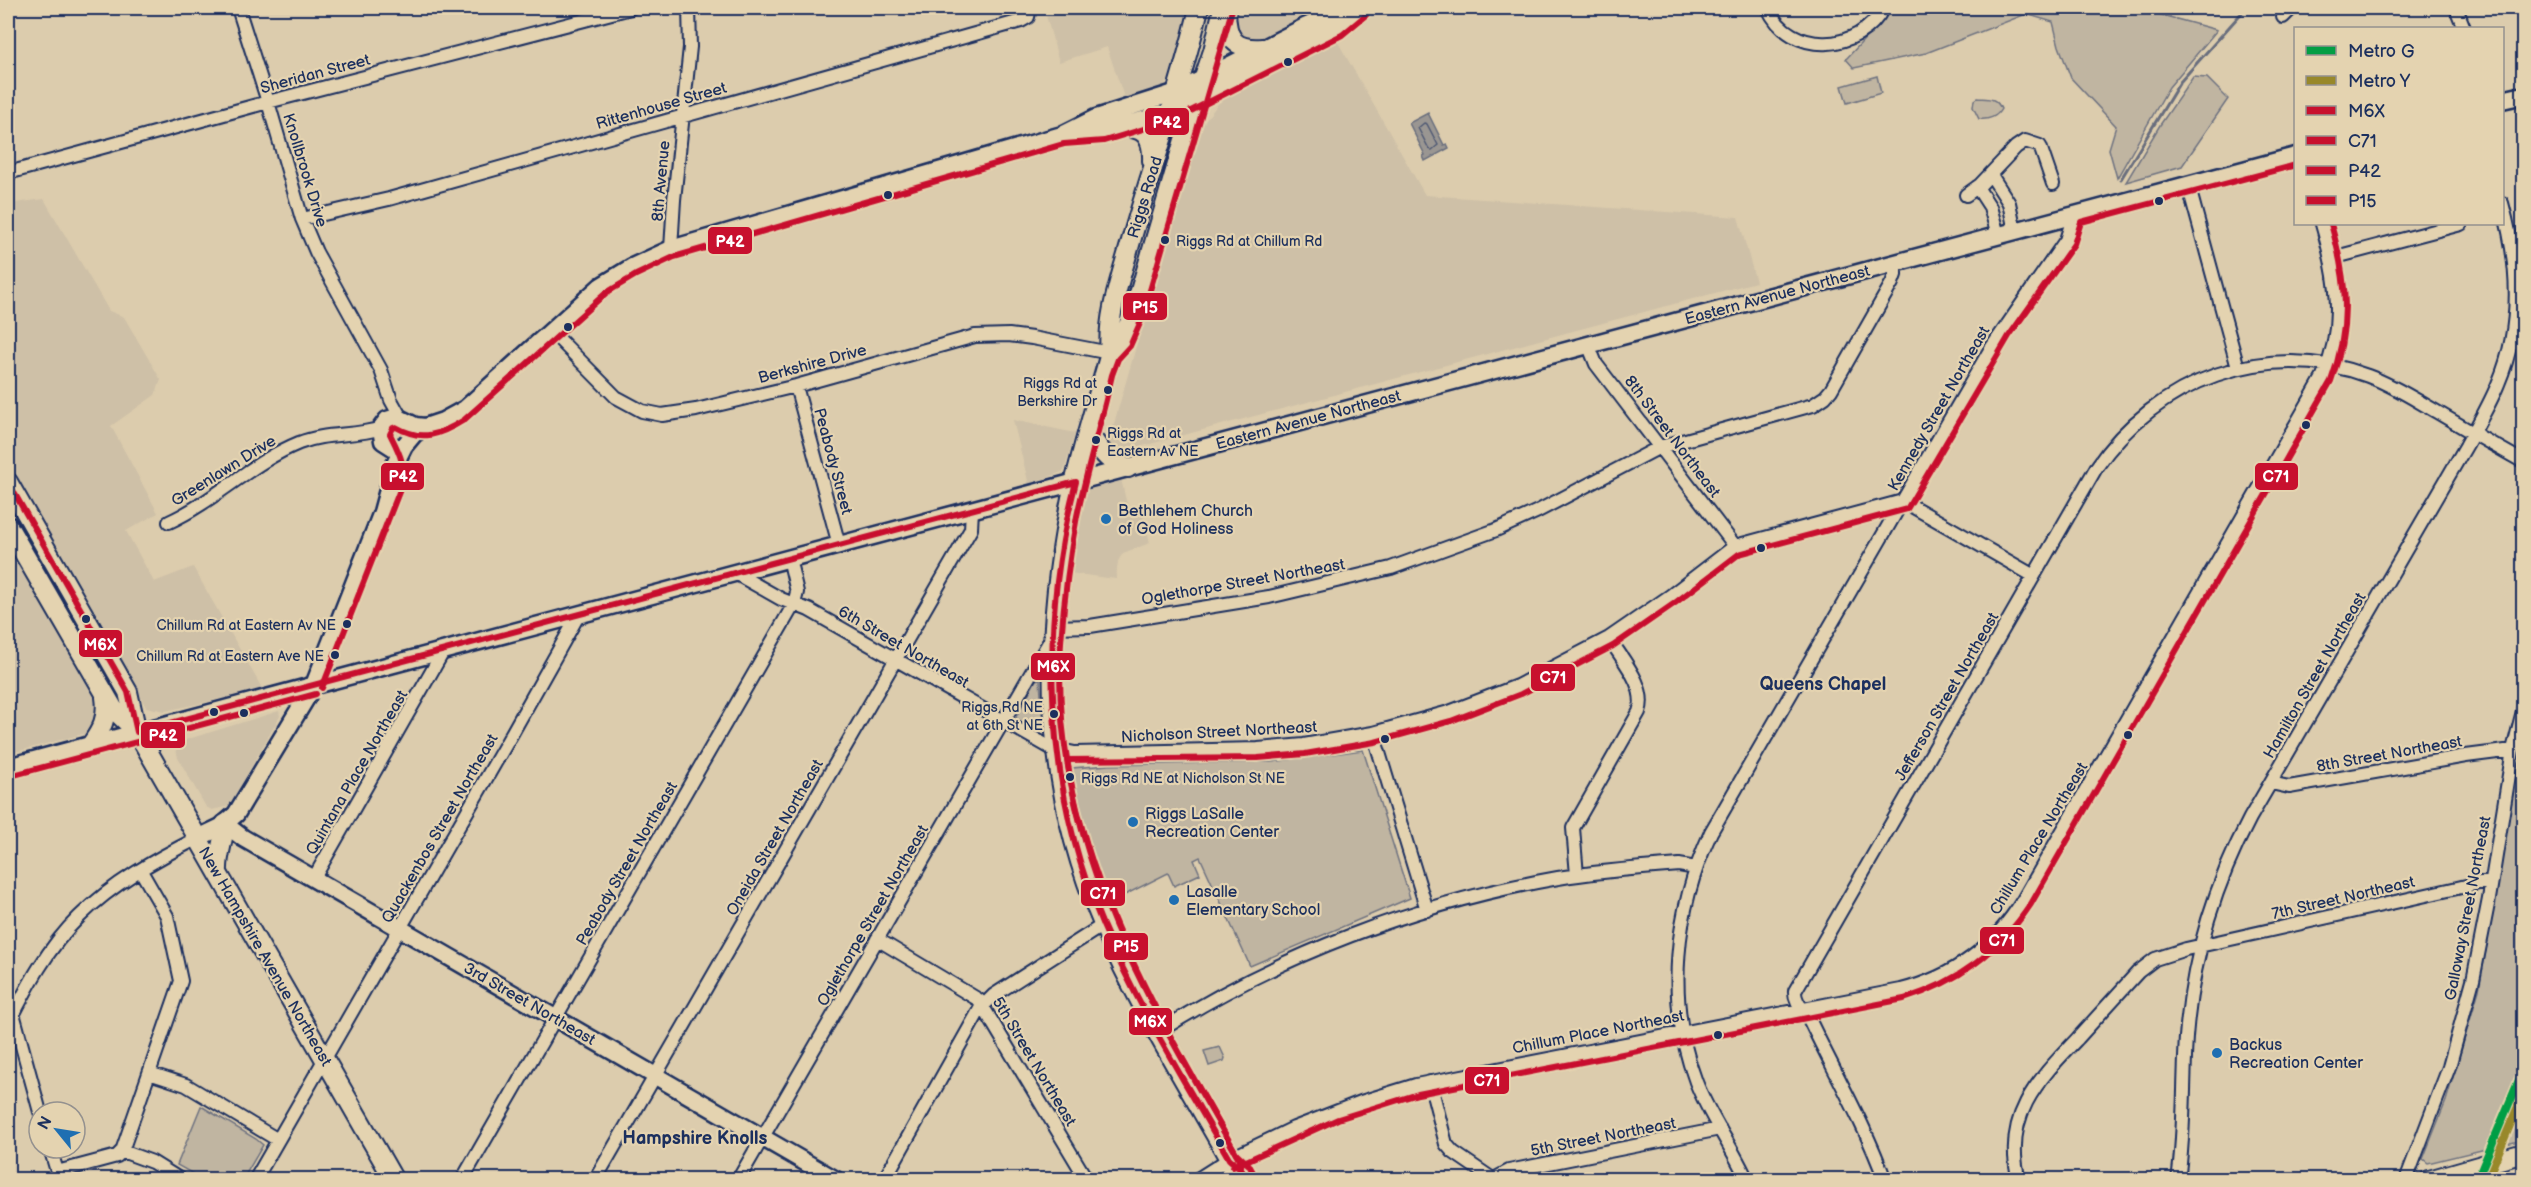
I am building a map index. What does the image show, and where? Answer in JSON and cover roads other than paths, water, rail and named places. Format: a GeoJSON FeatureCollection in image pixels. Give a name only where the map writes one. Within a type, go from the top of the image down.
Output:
{"type":"FeatureCollection","features":[{"type":"Feature","properties":{"kind":"main road","name":"Riggs Road"},"geometry":{"type":"LineString","coordinates":[[1199,8],[1177,92],[1121,278],[1108,335],[1110,353],[1088,432],[1067,524],[1053,632],[1051,680],[1056,749],[1066,809],[1075,848],[1103,925],[1127,976],[1229,1160]]}},
{"type":"Feature","properties":{"kind":"main road","name":"Riggs Road"},"geometry":{"type":"LineString","coordinates":[[1110,353],[1123,341],[1140,291],[1206,76],[1224,8]]}},
{"type":"Feature","properties":{"kind":"main road"},"geometry":{"type":"LineString","coordinates":[[1224,8],[1229,36],[1246,49],[1262,48]]}},
{"type":"Feature","properties":{"kind":"main road"},"geometry":{"type":"LineString","coordinates":[[1118,129],[1130,127],[1143,132],[1153,151],[1152,171]]}},
{"type":"Feature","properties":{"kind":"main road"},"geometry":{"type":"LineString","coordinates":[[1088,432],[1105,457],[1114,464],[1128,468]]}},
{"type":"Feature","properties":{"kind":"main road"},"geometry":{"type":"LineString","coordinates":[[8,482],[128,692],[124,709],[104,692],[8,526]]}},
{"type":"Feature","properties":{"kind":"main road"},"geometry":{"type":"LineString","coordinates":[[90,746],[106,720],[104,692]]}},
{"type":"Feature","properties":{"kind":"main road","name":"New Hampshire Avenue Northeast"},"geometry":{"type":"LineString","coordinates":[[124,709],[394,1179]]}},
{"type":"Feature","properties":{"kind":"main road"},"geometry":{"type":"LineString","coordinates":[[218,872],[219,852],[224,843],[225,824]]}},
{"type":"Feature","properties":{"kind":"main road"},"geometry":{"type":"LineString","coordinates":[[2429,1179],[2523,1153]]}},
{"type":"Feature","properties":{"kind":"main road"},"geometry":{"type":"LineString","coordinates":[[1229,1160],[1234,1179]]}},
{"type":"Feature","properties":{"kind":"main road"},"geometry":{"type":"LineString","coordinates":[[1229,1160],[1242,1171],[1247,1179]]}},
{"type":"Feature","properties":{"kind":"street","name":"Knollbrook Drive"},"geometry":{"type":"LineString","coordinates":[[238,8],[302,219],[316,252],[381,370],[391,400],[392,433]]}},
{"type":"Feature","properties":{"kind":"street","name":"Sheridan Street"},"geometry":{"type":"LineString","coordinates":[[8,173],[268,102],[631,8]]}},
{"type":"Feature","properties":{"kind":"street","name":"8th Avenue"},"geometry":{"type":"LineString","coordinates":[[671,249],[676,176],[690,46],[689,8]]}},
{"type":"Feature","properties":{"kind":"street"},"geometry":{"type":"LineString","coordinates":[[10,1019],[46,957],[72,924],[107,893],[141,871],[225,824],[240,810],[314,685],[382,512],[395,464],[392,433],[425,427],[465,410],[601,286],[632,267],[671,249],[1062,135],[1096,118],[1177,92],[1262,48],[1338,12],[1354,8]]}},
{"type":"Feature","properties":{"kind":"street"},"geometry":{"type":"LineString","coordinates":[[1062,135],[1118,129],[1170,112],[1338,27],[1360,8]]}},
{"type":"Feature","properties":{"kind":"street"},"geometry":{"type":"LineString","coordinates":[[1768,8],[1777,24],[1786,33],[1803,40],[1823,42],[1843,40],[1865,30],[1883,8]]}},
{"type":"Feature","properties":{"kind":"street"},"geometry":{"type":"LineString","coordinates":[[2456,8],[2464,27]]}},
{"type":"Feature","properties":{"kind":"street","name":"Rittenhouse Street"},"geometry":{"type":"LineString","coordinates":[[302,219],[400,195],[945,43],[1021,21],[1029,12]]}},
{"type":"Feature","properties":{"kind":"street"},"geometry":{"type":"LineString","coordinates":[[2504,99],[2523,94]]}},
{"type":"Feature","properties":{"kind":"street"},"geometry":{"type":"LineString","coordinates":[[1966,195],[1991,175],[2021,142],[2031,141],[2040,146],[2053,184]]}},
{"type":"Feature","properties":{"kind":"street","name":"Eastern Avenue Northeast"},"geometry":{"type":"LineString","coordinates":[[8,767],[2294,156]]}},
{"type":"Feature","properties":{"kind":"street"},"geometry":{"type":"LineString","coordinates":[[1991,175],[2009,203],[2015,231]]}},
{"type":"Feature","properties":{"kind":"street"},"geometry":{"type":"LineString","coordinates":[[2188,184],[2238,368]]}},
{"type":"Feature","properties":{"kind":"street"},"geometry":{"type":"LineString","coordinates":[[1977,187],[1990,207],[1998,235]]}},
{"type":"Feature","properties":{"kind":"street","name":"Hamilton Street Northeast"},"geometry":{"type":"LineString","coordinates":[[2178,1179],[2182,1154],[2186,1038],[2191,995],[2211,909],[2245,828],[2473,433],[2499,383],[2510,350],[2520,267],[2504,212]]}},
{"type":"Feature","properties":{"kind":"street","name":"Kennedy Street Northeast"},"geometry":{"type":"LineString","coordinates":[[1747,1179],[1696,1083],[1682,1031],[1677,991],[1678,953],[1686,903],[1696,867],[1712,832],[1995,340],[2066,240],[2073,215]]}},
{"type":"Feature","properties":{"kind":"street","name":"Chillum Place Northeast"},"geometry":{"type":"LineString","coordinates":[[1196,1179],[1294,1128],[1388,1093],[1430,1082],[1682,1031],[1901,990],[1937,978],[1979,952],[2005,926],[2023,900],[2328,366],[2338,317],[2337,287],[2332,258],[2322,225]]}},
{"type":"Feature","properties":{"kind":"street"},"geometry":{"type":"LineString","coordinates":[[2332,258],[2457,225]]}},
{"type":"Feature","properties":{"kind":"street","name":"Oglethorpe Street Northeast"},"geometry":{"type":"LineString","coordinates":[[738,1179],[1053,632],[1269,597],[1391,568],[1496,530],[1538,512],[1660,447],[1814,405],[1831,390],[1892,283],[1895,263]]}},
{"type":"Feature","properties":{"kind":"street","name":"Berkshire Drive"},"geometry":{"type":"LineString","coordinates":[[551,331],[616,397],[633,408],[650,414],[676,414],[796,386],[975,336],[1009,335],[1110,353]]}},
{"type":"Feature","properties":{"kind":"street","name":"8th Street Northeast"},"geometry":{"type":"LineString","coordinates":[[1588,344],[1594,360],[1735,546]]}},
{"type":"Feature","properties":{"kind":"street","name":"Jefferson Street Northeast"},"geometry":{"type":"LineString","coordinates":[[1885,1179],[1862,1124],[1803,1008],[1795,999],[1795,991],[2096,468],[2125,432],[2151,408],[2176,392],[2212,375],[2238,368],[2281,362],[2328,366],[2353,371],[2387,384],[2523,462]]}},
{"type":"Feature","properties":{"kind":"street","name":"Peabody Street"},"geometry":{"type":"LineString","coordinates":[[796,386],[839,545]]}},
{"type":"Feature","properties":{"kind":"street","name":"Greenlawn Drive"},"geometry":{"type":"LineString","coordinates":[[169,522],[193,509],[278,453],[302,442],[330,434],[392,433]]}},
{"type":"Feature","properties":{"kind":"street"},"geometry":{"type":"LineString","coordinates":[[1903,501],[2034,576]]}},
{"type":"Feature","properties":{"kind":"street","name":"Nicholson Street Northeast"},"geometry":{"type":"LineString","coordinates":[[1056,749],[1075,753],[1258,749],[1327,742],[1434,717],[1488,698],[1554,668],[1609,638],[1671,596],[1735,546],[1903,501]]}},
{"type":"Feature","properties":{"kind":"street","name":"Oneida Street Northeast"},"geometry":{"type":"LineString","coordinates":[[595,1179],[971,529],[972,509]]}},
{"type":"Feature","properties":{"kind":"street"},"geometry":{"type":"LineString","coordinates":[[789,558],[797,592],[794,604]]}},
{"type":"Feature","properties":{"kind":"street","name":"6th Street Northeast"},"geometry":{"type":"LineString","coordinates":[[735,573],[809,610],[1039,743],[1056,749]]}},
{"type":"Feature","properties":{"kind":"street","name":"Peabody Street Northeast"},"geometry":{"type":"LineString","coordinates":[[462,1179],[794,604]]}},
{"type":"Feature","properties":{"kind":"street","name":"Quackenbos Street Northeast"},"geometry":{"type":"LineString","coordinates":[[255,1179],[311,1085],[579,614]]}},
{"type":"Feature","properties":{"kind":"street"},"geometry":{"type":"LineString","coordinates":[[1577,875],[1573,828],[1642,703],[1639,689],[1609,638]]}},
{"type":"Feature","properties":{"kind":"street","name":"Quintana Place Northeast"},"geometry":{"type":"LineString","coordinates":[[314,878],[444,650]]}},
{"type":"Feature","properties":{"kind":"street","name":"Galloway Street Northeast"},"geometry":{"type":"LineString","coordinates":[[2406,1179],[2449,1067],[2473,980],[2492,884],[2512,750],[2523,707]]}},
{"type":"Feature","properties":{"kind":"street"},"geometry":{"type":"LineString","coordinates":[[1373,733],[1426,910]]}},
{"type":"Feature","properties":{"kind":"street","name":"8th Street Northeast"},"geometry":{"type":"LineString","coordinates":[[2271,783],[2289,787],[2512,750]]}},
{"type":"Feature","properties":{"kind":"street","name":"3rd Street Northeast"},"geometry":{"type":"LineString","coordinates":[[225,824],[243,838],[836,1179]]}},
{"type":"Feature","properties":{"kind":"street"},"geometry":{"type":"LineString","coordinates":[[1158,1032],[1210,1001],[1276,967],[1345,938],[1426,910],[1495,892],[1577,875],[1679,865],[1696,867]]}},
{"type":"Feature","properties":{"kind":"street"},"geometry":{"type":"LineString","coordinates":[[53,1160],[58,1176],[117,1156],[122,1151],[181,981],[167,916],[141,871]]}},
{"type":"Feature","properties":{"kind":"street","name":"7th Street Northeast"},"geometry":{"type":"LineString","coordinates":[[2019,1179],[2015,1160],[2016,1131],[2026,1100],[2037,1082],[2142,968],[2167,955],[2201,946],[2479,883],[2492,884]]}},
{"type":"Feature","properties":{"kind":"street"},"geometry":{"type":"LineString","coordinates":[[884,1179],[974,1017],[983,1005],[994,995],[1103,925]]}},
{"type":"Feature","properties":{"kind":"street","name":"5th Street Northeast"},"geometry":{"type":"LineString","coordinates":[[877,939],[970,993],[983,1005],[1087,1179]]}},
{"type":"Feature","properties":{"kind":"street"},"geometry":{"type":"LineString","coordinates":[[8,995],[10,1019],[36,1100]]}},
{"type":"Feature","properties":{"kind":"street"},"geometry":{"type":"LineString","coordinates":[[149,1073],[186,1085],[278,1140]]}},
{"type":"Feature","properties":{"kind":"street"},"geometry":{"type":"LineString","coordinates":[[311,1085],[323,1082],[339,1083]]}},
{"type":"Feature","properties":{"kind":"street"},"geometry":{"type":"LineString","coordinates":[[1430,1082],[1446,1144],[1494,1179]]}},
{"type":"Feature","properties":{"kind":"street","name":"5th Street Northeast"},"geometry":{"type":"LineString","coordinates":[[1494,1179],[1509,1171],[1720,1129]]}},
{"type":"Feature","properties":{"kind":"street"},"geometry":{"type":"LineString","coordinates":[[122,1151],[152,1162],[181,1179]]}},
{"type":"Feature","properties":{"kind":"water"},"geometry":{"type":"Polygon","coordinates":[[[1428,113],[1444,145],[1447,144],[1449,148],[1425,161],[1423,156],[1425,155],[1409,123],[1428,113]]]}},
{"type":"Feature","properties":{"kind":"waterway"},"geometry":{"type":"LineString","coordinates":[[2121,179],[2180,82],[2246,8]]}},
{"type":"Feature","properties":{"kind":"metro line","name":"G"},"geometry":{"type":"LineString","coordinates":[[2477,1180],[2524,1068]]}},
{"type":"Feature","properties":{"kind":"metro line","name":"Y"},"geometry":{"type":"LineString","coordinates":[[2487,1180],[2524,1092]]}},
{"type":"Feature","properties":{"kind":"place","name":"Riggs Rd at Chillum Rd"},"geometry":{"type":"Point","coordinates":[1165,240]}},
{"type":"Feature","properties":{"kind":"place","name":"Riggs Rd at Berkshire Dr"},"geometry":{"type":"Point","coordinates":[1108,390]}},
{"type":"Feature","properties":{"kind":"place","name":"Riggs Rd at Eastern Av NE"},"geometry":{"type":"Point","coordinates":[1096,440]}},
{"type":"Feature","properties":{"kind":"place","name":"Bethlehem Church of God Holiness"},"geometry":{"type":"Point","coordinates":[1106,519]}},
{"type":"Feature","properties":{"kind":"place","name":"Chillum Rd at Eastern Av NE"},"geometry":{"type":"Point","coordinates":[347,624]}},
{"type":"Feature","properties":{"kind":"place","name":"Chillum Rd at Eastern Ave NE"},"geometry":{"type":"Point","coordinates":[335,655]}},
{"type":"Feature","properties":{"kind":"place","name":"Riggs Rd NE at 6th St NE"},"geometry":{"type":"Point","coordinates":[1054,714]}},
{"type":"Feature","properties":{"kind":"place","name":"Riggs Rd NE at Nicholson St NE"},"geometry":{"type":"Point","coordinates":[1070,777]}},
{"type":"Feature","properties":{"kind":"place","name":"Riggs LaSalle Recreation Center"},"geometry":{"type":"Point","coordinates":[1133,822]}},
{"type":"Feature","properties":{"kind":"place","name":"Lasalle Elementary School"},"geometry":{"type":"Point","coordinates":[1174,900]}},
{"type":"Feature","properties":{"kind":"place","name":"Backus Recreation Center"},"geometry":{"type":"Point","coordinates":[2217,1053]}},
{"type":"Feature","properties":{"kind":"district","name":"Queens Chapel"},"geometry":{"type":"Point","coordinates":[1823,684]}},
{"type":"Feature","properties":{"kind":"district","name":"Hampshire Knolls"},"geometry":{"type":"Point","coordinates":[695,1138]}}]}
